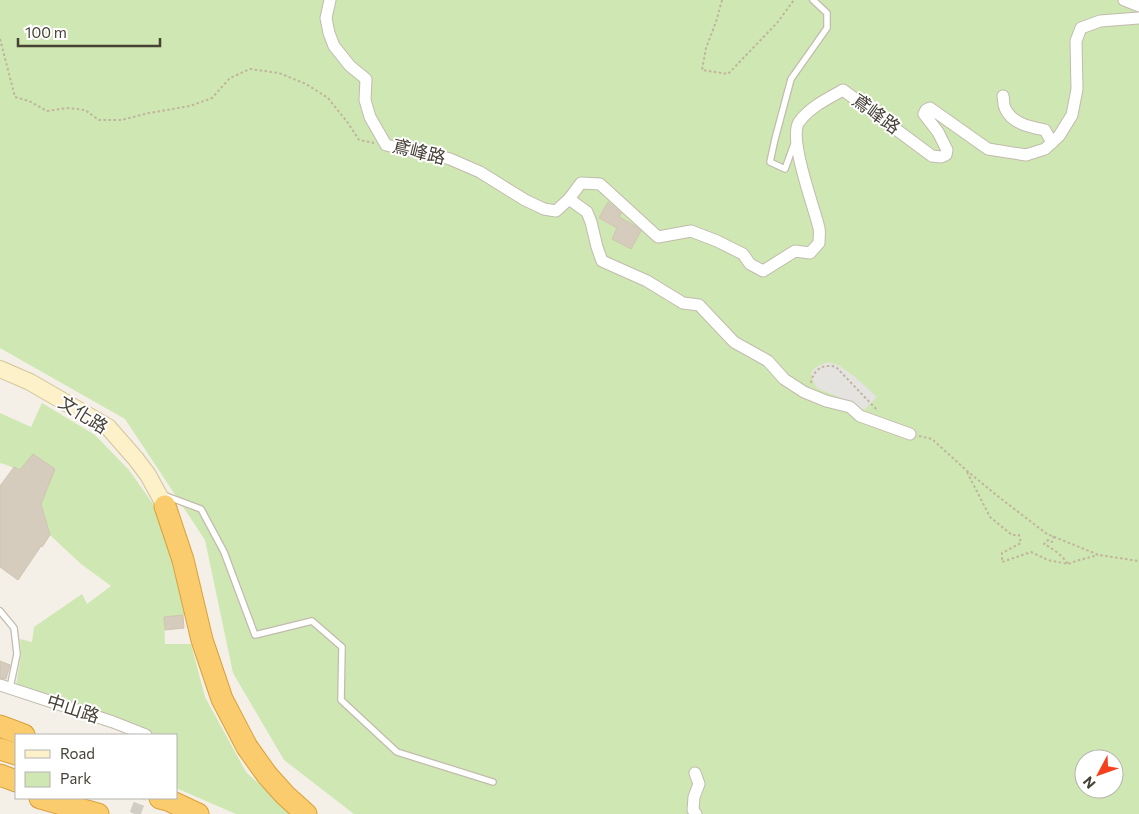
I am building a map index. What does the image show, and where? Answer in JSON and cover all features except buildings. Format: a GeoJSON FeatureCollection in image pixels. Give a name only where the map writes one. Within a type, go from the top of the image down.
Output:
{"type":"FeatureCollection","features":[{"type":"Feature","properties":{"kind":"highway"},"geometry":{"type":"LineString","coordinates":[[161,499],[184,560],[202,640],[222,699],[249,754],[285,795],[306,814]]}},
{"type":"Feature","properties":{"kind":"highway"},"geometry":{"type":"LineString","coordinates":[[0,726],[21,734]]}},
{"type":"Feature","properties":{"kind":"highway"},"geometry":{"type":"LineString","coordinates":[[0,749],[15,754]]}},
{"type":"Feature","properties":{"kind":"highway"},"geometry":{"type":"LineString","coordinates":[[0,775],[15,781]]}},
{"type":"Feature","properties":{"kind":"highway"},"geometry":{"type":"LineString","coordinates":[[0,790],[15,793]]}},
{"type":"Feature","properties":{"kind":"highway"},"geometry":{"type":"LineString","coordinates":[[44,799],[98,814]]}},
{"type":"Feature","properties":{"kind":"highway"},"geometry":{"type":"LineString","coordinates":[[64,799],[104,814]]}},
{"type":"Feature","properties":{"kind":"highway"},"geometry":{"type":"LineString","coordinates":[[164,799],[198,814]]}},
{"type":"Feature","properties":{"kind":"street","name":"鳶峰路"},"geometry":{"type":"LineString","coordinates":[[330,0],[326,18],[334,46],[350,66],[366,79],[365,100],[370,117],[386,145],[450,159],[480,172],[525,200],[544,209],[556,210],[569,198],[580,183],[600,184],[658,237],[691,230],[743,254],[750,264],[763,271],[795,251],[810,253],[819,243],[819,230],[798,155],[796,139],[798,124],[814,107],[843,90],[932,156],[941,157],[946,155],[947,150],[938,132],[924,114],[930,108],[988,149],[1026,155],[1045,149],[1052,143],[1059,136],[1072,115],[1077,89],[1076,41],[1081,28],[1100,21],[1139,18]]}},
{"type":"Feature","properties":{"kind":"street"},"geometry":{"type":"LineString","coordinates":[[1124,0],[1139,6]]}},
{"type":"Feature","properties":{"kind":"street"},"geometry":{"type":"LineString","coordinates":[[1003,96],[1005,107],[1015,121],[1046,130],[1052,143]]}},
{"type":"Feature","properties":{"kind":"street"},"geometry":{"type":"LineString","coordinates":[[569,198],[586,212],[591,222],[602,261],[647,280],[683,303],[700,305],[734,342],[768,361],[784,379],[804,392],[850,407],[860,416],[910,434]]}},
{"type":"Feature","properties":{"kind":"street","name":"文化路"},"geometry":{"type":"LineString","coordinates":[[0,369],[30,382],[108,428],[136,459],[161,499]]}},
{"type":"Feature","properties":{"kind":"street","name":"中山路"},"geometry":{"type":"LineString","coordinates":[[5,686],[143,734]]}},
{"type":"Feature","properties":{"kind":"street"},"geometry":{"type":"LineString","coordinates":[[695,773],[699,784],[694,797],[693,810],[696,814]]}},
{"type":"Feature","properties":{"kind":"lane"},"geometry":{"type":"LineString","coordinates":[[796,139],[785,169],[770,162],[791,80],[827,28],[827,13],[813,0]]}},
{"type":"Feature","properties":{"kind":"lane"},"geometry":{"type":"LineString","coordinates":[[161,499],[170,507],[178,524]]}},
{"type":"Feature","properties":{"kind":"lane"},"geometry":{"type":"LineString","coordinates":[[161,499],[162,512],[172,549]]}},
{"type":"Feature","properties":{"kind":"lane"},"geometry":{"type":"LineString","coordinates":[[161,499],[201,509],[224,552],[255,635],[312,621],[342,647],[341,700],[397,752],[493,782]]}},
{"type":"Feature","properties":{"kind":"lane"},"geometry":{"type":"LineString","coordinates":[[196,586],[206,634],[213,652]]}},
{"type":"Feature","properties":{"kind":"lane"},"geometry":{"type":"LineString","coordinates":[[184,592],[194,637]]}},
{"type":"Feature","properties":{"kind":"lane"},"geometry":{"type":"LineString","coordinates":[[0,612],[14,628],[17,654],[5,686]]}},
{"type":"Feature","properties":{"kind":"lane"},"geometry":{"type":"LineString","coordinates":[[212,692],[246,757],[249,754]]}},
{"type":"Feature","properties":{"kind":"path"},"geometry":{"type":"LineString","coordinates":[[722,0],[706,48],[702,70],[728,74],[776,23],[794,0]]}},
{"type":"Feature","properties":{"kind":"path"},"geometry":{"type":"LineString","coordinates":[[0,38],[15,96],[48,111],[67,108],[85,110],[99,120],[121,120],[190,106],[212,98],[230,78],[250,69],[279,73],[306,84],[328,98],[360,140],[386,145]]}},
{"type":"Feature","properties":{"kind":"path"},"geometry":{"type":"LineString","coordinates":[[822,399],[811,384],[812,376],[819,369],[828,365],[836,367],[890,427]]}},
{"type":"Feature","properties":{"kind":"path"},"geometry":{"type":"LineString","coordinates":[[910,434],[932,439],[1000,498],[1048,534],[1099,555],[1139,561]]}},
{"type":"Feature","properties":{"kind":"path"},"geometry":{"type":"LineString","coordinates":[[966,470],[990,517],[1012,535],[1019,535],[1021,543],[1002,552],[1002,562],[1031,552],[1048,560],[1068,564],[1099,555]]}},
{"type":"Feature","properties":{"kind":"path"},"geometry":{"type":"LineString","coordinates":[[1054,536],[1052,542],[1049,540],[1044,544],[1052,548],[1068,564]]}},
{"type":"Feature","properties":{"kind":"green space"},"geometry":{"type":"Polygon","coordinates":[[[0,0],[1139,0],[1139,814],[354,814],[284,760],[233,673],[205,540],[125,419],[0,348],[0,0]]]}},
{"type":"Feature","properties":{"kind":"green space"},"geometry":{"type":"Polygon","coordinates":[[[42,403],[95,435],[129,470],[153,504],[173,564],[186,615],[164,617],[165,644],[191,644],[205,697],[246,772],[292,814],[236,814],[178,789],[178,734],[152,734],[149,730],[16,685],[21,655],[20,639],[32,642],[34,627],[82,594],[87,604],[111,586],[81,564],[50,535],[41,504],[20,470],[0,464],[0,413],[31,427],[42,403]]]}},
{"type":"Feature","properties":{"kind":"shaded area"},"geometry":{"type":"Polygon","coordinates":[[[828,362],[838,365],[854,376],[877,397],[864,410],[817,388],[811,373],[820,365],[828,362]]]}},
{"type":"Feature","properties":{"kind":"tunnel"},"geometry":{"type":"LineString","coordinates":[[135,814],[141,799]]}}]}
